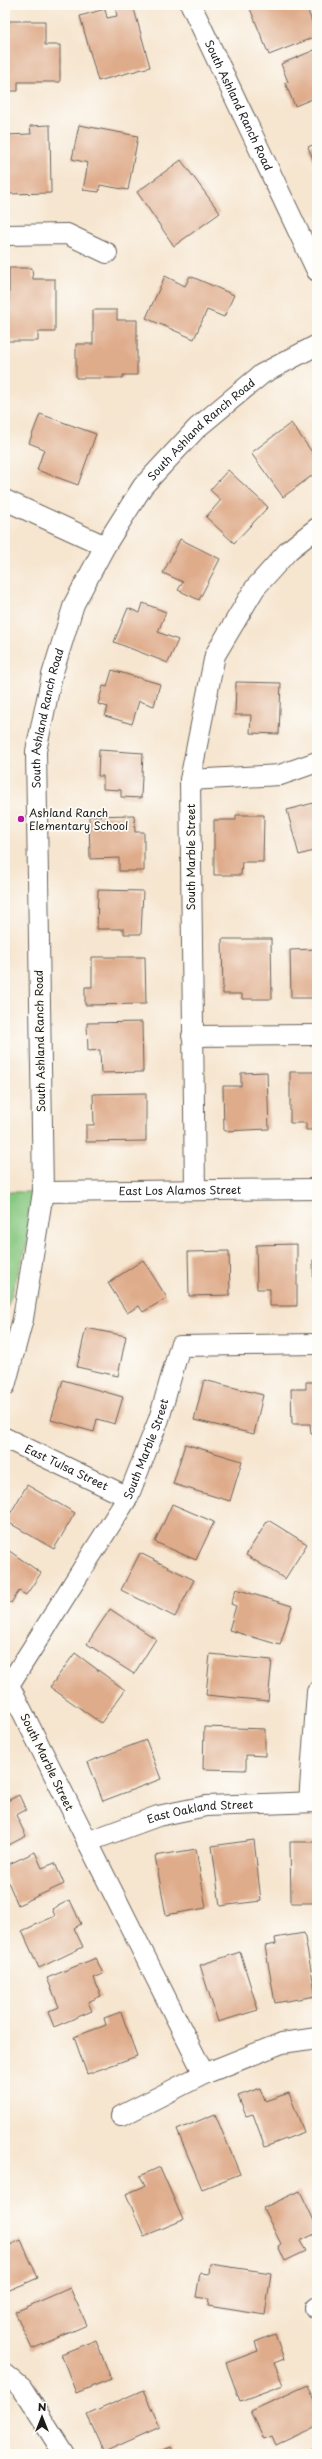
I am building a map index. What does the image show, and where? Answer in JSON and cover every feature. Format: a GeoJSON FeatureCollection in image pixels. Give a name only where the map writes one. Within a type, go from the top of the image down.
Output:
{"type":"FeatureCollection","features":[{"type":"Feature","properties":{"kind":"street","name":"South Ashland Ranch Road"},"geometry":{"type":"LineString","coordinates":[[191,5],[317,271]]}},
{"type":"Feature","properties":{"kind":"street"},"geometry":{"type":"LineString","coordinates":[[5,235],[67,234],[107,253]]}},
{"type":"Feature","properties":{"kind":"street","name":"South Ashland Ranch Road"},"geometry":{"type":"LineString","coordinates":[[5,1386],[23,1320],[42,1192],[36,751],[52,675],[74,604],[105,546],[143,486],[197,428],[262,374],[317,345]]}},
{"type":"Feature","properties":{"kind":"street"},"geometry":{"type":"LineString","coordinates":[[5,500],[105,546]]}},
{"type":"Feature","properties":{"kind":"street","name":"South Marble Street"},"geometry":{"type":"LineString","coordinates":[[195,1190],[190,780],[215,655],[255,588],[289,550],[317,528]]}},
{"type":"Feature","properties":{"kind":"street"},"geometry":{"type":"LineString","coordinates":[[190,780],[280,776],[317,762]]}},
{"type":"Feature","properties":{"kind":"street"},"geometry":{"type":"LineString","coordinates":[[192,1036],[317,1035]]}},
{"type":"Feature","properties":{"kind":"street","name":"East Los Alamos Street"},"geometry":{"type":"LineString","coordinates":[[42,1192],[317,1189]]}},
{"type":"Feature","properties":{"kind":"street","name":"South Marble Street"},"geometry":{"type":"LineString","coordinates":[[204,2074],[9,1685],[128,1497],[159,1419],[180,1346],[317,1344]]}},
{"type":"Feature","properties":{"kind":"street","name":"East Tulsa Street"},"geometry":{"type":"LineString","coordinates":[[5,1438],[128,1497]]}},
{"type":"Feature","properties":{"kind":"street"},"geometry":{"type":"LineString","coordinates":[[313,1802],[317,1692]]}},
{"type":"Feature","properties":{"kind":"street","name":"East Oakland Street"},"geometry":{"type":"LineString","coordinates":[[87,1842],[158,1816],[206,1806],[313,1802]]}},
{"type":"Feature","properties":{"kind":"street"},"geometry":{"type":"LineString","coordinates":[[121,2116],[204,2074],[282,2043],[317,2038]]}},
{"type":"Feature","properties":{"kind":"street"},"geometry":{"type":"LineString","coordinates":[[5,2374],[22,2388],[64,2454]]}},
{"type":"Feature","properties":{"kind":"green space"},"geometry":{"type":"Polygon","coordinates":[[[5,1192],[43,1192],[5,1315],[5,1192]]]}},
{"type":"Feature","properties":{"kind":"building"},"geometry":{"type":"Polygon","coordinates":[[[133,5],[150,67],[98,81],[80,16],[105,9],[107,18],[117,16],[115,7],[133,5]]]}},
{"type":"Feature","properties":{"kind":"building"},"geometry":{"type":"Polygon","coordinates":[[[306,5],[317,36],[269,55],[249,6],[306,5]]]}},
{"type":"Feature","properties":{"kind":"building"},"geometry":{"type":"Polygon","coordinates":[[[5,21],[45,21],[45,45],[60,45],[60,82],[18,82],[18,91],[5,91],[5,21]]]}},
{"type":"Feature","properties":{"kind":"building"},"geometry":{"type":"Polygon","coordinates":[[[317,49],[317,97],[295,106],[285,83],[288,82],[281,64],[317,49]]]}},
{"type":"Feature","properties":{"kind":"building"},"geometry":{"type":"Polygon","coordinates":[[[50,125],[51,193],[5,194],[5,135],[31,134],[30,126],[50,125]]]}},
{"type":"Feature","properties":{"kind":"building"},"geometry":{"type":"Polygon","coordinates":[[[79,125],[138,136],[128,190],[100,185],[99,192],[83,190],[88,163],[72,159],[79,125]]]}},
{"type":"Feature","properties":{"kind":"building"},"geometry":{"type":"Polygon","coordinates":[[[317,143],[317,169],[308,147],[317,143]]]}},
{"type":"Feature","properties":{"kind":"building"},"geometry":{"type":"Polygon","coordinates":[[[181,160],[220,213],[174,246],[137,192],[181,160]]]}},
{"type":"Feature","properties":{"kind":"building"},"geometry":{"type":"Polygon","coordinates":[[[9,268],[32,268],[33,279],[55,279],[55,332],[38,332],[38,341],[5,341],[5,300],[9,300],[9,268]]]}},
{"type":"Feature","properties":{"kind":"building"},"geometry":{"type":"Polygon","coordinates":[[[165,276],[185,286],[190,276],[234,295],[224,317],[207,310],[194,339],[146,318],[165,276]]]}},
{"type":"Feature","properties":{"kind":"building"},"geometry":{"type":"Polygon","coordinates":[[[93,310],[117,310],[117,320],[137,320],[137,375],[123,375],[123,378],[76,378],[76,344],[93,344],[93,310]]]}},
{"type":"Feature","properties":{"kind":"building"},"geometry":{"type":"Polygon","coordinates":[[[40,414],[96,434],[78,485],[37,470],[44,449],[29,443],[40,414]]]}},
{"type":"Feature","properties":{"kind":"building"},"geometry":{"type":"Polygon","coordinates":[[[291,423],[317,459],[317,472],[283,497],[251,453],[291,423]]]}},
{"type":"Feature","properties":{"kind":"building"},"geometry":{"type":"Polygon","coordinates":[[[228,470],[268,507],[234,543],[206,517],[221,500],[210,490],[228,470]]]}},
{"type":"Feature","properties":{"kind":"building"},"geometry":{"type":"Polygon","coordinates":[[[180,539],[220,559],[199,600],[178,590],[183,582],[163,573],[180,539]]]}},
{"type":"Feature","properties":{"kind":"building"},"geometry":{"type":"Polygon","coordinates":[[[143,603],[166,612],[158,632],[178,640],[168,663],[114,642],[128,608],[140,613],[143,603]]]}},
{"type":"Feature","properties":{"kind":"building"},"geometry":{"type":"Polygon","coordinates":[[[112,670],[160,684],[154,706],[139,701],[132,724],[105,716],[108,707],[98,704],[103,686],[107,687],[112,670]]]}},
{"type":"Feature","properties":{"kind":"building"},"geometry":{"type":"Polygon","coordinates":[[[236,682],[281,683],[279,734],[250,733],[251,715],[235,715],[236,682]]]}},
{"type":"Feature","properties":{"kind":"building"},"geometry":{"type":"Polygon","coordinates":[[[99,750],[143,753],[141,798],[121,797],[121,790],[103,789],[103,776],[98,776],[99,750]]]}},
{"type":"Feature","properties":{"kind":"building"},"geometry":{"type":"Polygon","coordinates":[[[317,802],[317,850],[299,855],[287,810],[317,802]]]}},
{"type":"Feature","properties":{"kind":"building"},"geometry":{"type":"Polygon","coordinates":[[[134,815],[135,832],[144,832],[144,871],[119,871],[119,858],[90,859],[89,816],[134,815]]]}},
{"type":"Feature","properties":{"kind":"building"},"geometry":{"type":"Polygon","coordinates":[[[236,815],[264,815],[263,862],[242,862],[241,875],[214,875],[214,820],[236,820],[236,815]]]}},
{"type":"Feature","properties":{"kind":"building"},"geometry":{"type":"Polygon","coordinates":[[[98,890],[143,891],[141,934],[124,934],[124,929],[97,929],[98,890]]]}},
{"type":"Feature","properties":{"kind":"building"},"geometry":{"type":"Polygon","coordinates":[[[222,939],[271,939],[272,999],[242,999],[242,994],[223,994],[222,939]]]}},
{"type":"Feature","properties":{"kind":"building"},"geometry":{"type":"Polygon","coordinates":[[[317,949],[317,998],[291,998],[290,950],[317,949]]]}},
{"type":"Feature","properties":{"kind":"building"},"geometry":{"type":"Polygon","coordinates":[[[92,957],[145,957],[146,1004],[85,1005],[85,987],[92,987],[92,957]]]}},
{"type":"Feature","properties":{"kind":"building"},"geometry":{"type":"Polygon","coordinates":[[[142,1022],[143,1072],[101,1073],[100,1050],[88,1051],[87,1023],[142,1022]]]}},
{"type":"Feature","properties":{"kind":"building"},"geometry":{"type":"Polygon","coordinates":[[[267,1072],[269,1129],[224,1131],[223,1086],[241,1086],[241,1073],[267,1072]]]}},
{"type":"Feature","properties":{"kind":"building"},"geometry":{"type":"Polygon","coordinates":[[[290,1072],[317,1072],[317,1130],[306,1130],[306,1123],[290,1123],[290,1072]]]}},
{"type":"Feature","properties":{"kind":"building"},"geometry":{"type":"Polygon","coordinates":[[[146,1093],[146,1141],[86,1142],[86,1125],[94,1125],[93,1094],[146,1093]]]}},
{"type":"Feature","properties":{"kind":"building"},"geometry":{"type":"Polygon","coordinates":[[[297,1244],[297,1306],[270,1306],[270,1289],[257,1289],[256,1245],[297,1244]]]}},
{"type":"Feature","properties":{"kind":"building"},"geometry":{"type":"Polygon","coordinates":[[[229,1251],[230,1295],[189,1296],[188,1252],[229,1251]]]}},
{"type":"Feature","properties":{"kind":"building"},"geometry":{"type":"Polygon","coordinates":[[[317,1259],[317,1304],[314,1304],[313,1260],[317,1259]]]}},
{"type":"Feature","properties":{"kind":"building"},"geometry":{"type":"Polygon","coordinates":[[[143,1260],[167,1298],[143,1312],[139,1306],[127,1313],[108,1283],[143,1260]]]}},
{"type":"Feature","properties":{"kind":"building"},"geometry":{"type":"Polygon","coordinates":[[[86,1328],[126,1336],[118,1376],[77,1367],[86,1328]]]}},
{"type":"Feature","properties":{"kind":"building"},"geometry":{"type":"Polygon","coordinates":[[[63,1380],[123,1397],[115,1424],[97,1419],[94,1432],[51,1420],[63,1380]]]}},
{"type":"Feature","properties":{"kind":"building"},"geometry":{"type":"Polygon","coordinates":[[[204,1380],[263,1395],[254,1434],[194,1420],[204,1380]]]}},
{"type":"Feature","properties":{"kind":"building"},"geometry":{"type":"Polygon","coordinates":[[[306,1382],[317,1382],[317,1434],[311,1434],[310,1424],[292,1424],[291,1389],[306,1389],[306,1382]]]}},
{"type":"Feature","properties":{"kind":"building"},"geometry":{"type":"Polygon","coordinates":[[[185,1444],[242,1461],[230,1501],[173,1484],[185,1444]]]}},
{"type":"Feature","properties":{"kind":"building"},"geometry":{"type":"Polygon","coordinates":[[[27,1485],[75,1513],[54,1549],[6,1521],[27,1485]]]}},
{"type":"Feature","properties":{"kind":"building"},"geometry":{"type":"Polygon","coordinates":[[[317,1485],[317,1503],[316,1503],[313,1486],[317,1485]]]}},
{"type":"Feature","properties":{"kind":"building"},"geometry":{"type":"Polygon","coordinates":[[[172,1504],[214,1522],[196,1560],[155,1542],[172,1504]]]}},
{"type":"Feature","properties":{"kind":"building"},"geometry":{"type":"Polygon","coordinates":[[[268,1520],[307,1544],[285,1579],[246,1555],[268,1520]]]}},
{"type":"Feature","properties":{"kind":"building"},"geometry":{"type":"Polygon","coordinates":[[[5,1548],[41,1573],[26,1595],[19,1591],[11,1603],[5,1599],[5,1548]]]}},
{"type":"Feature","properties":{"kind":"building"},"geometry":{"type":"Polygon","coordinates":[[[140,1553],[194,1580],[175,1617],[121,1590],[140,1553]]]}},
{"type":"Feature","properties":{"kind":"building"},"geometry":{"type":"Polygon","coordinates":[[[236,1589],[292,1606],[280,1645],[229,1630],[236,1606],[231,1604],[236,1589]]]}},
{"type":"Feature","properties":{"kind":"building"},"geometry":{"type":"Polygon","coordinates":[[[110,1609],[156,1639],[134,1674],[87,1644],[110,1609]]]}},
{"type":"Feature","properties":{"kind":"building"},"geometry":{"type":"Polygon","coordinates":[[[75,1653],[125,1690],[101,1723],[50,1687],[75,1653]]]}},
{"type":"Feature","properties":{"kind":"building"},"geometry":{"type":"Polygon","coordinates":[[[210,1654],[272,1660],[268,1701],[206,1695],[210,1654]]]}},
{"type":"Feature","properties":{"kind":"building"},"geometry":{"type":"Polygon","coordinates":[[[204,1727],[265,1729],[265,1756],[246,1755],[246,1770],[203,1769],[204,1727]]]}},
{"type":"Feature","properties":{"kind":"building"},"geometry":{"type":"Polygon","coordinates":[[[146,1740],[161,1779],[103,1801],[88,1762],[146,1740]]]}},
{"type":"Feature","properties":{"kind":"building"},"geometry":{"type":"Polygon","coordinates":[[[19,1795],[26,1810],[16,1815],[26,1836],[5,1847],[5,1802],[19,1795]]]}},
{"type":"Feature","properties":{"kind":"building"},"geometry":{"type":"Polygon","coordinates":[[[254,1840],[261,1901],[220,1906],[212,1846],[254,1840]]]}},
{"type":"Feature","properties":{"kind":"building"},"geometry":{"type":"Polygon","coordinates":[[[290,1842],[317,1842],[317,1903],[291,1903],[290,1842]]]}},
{"type":"Feature","properties":{"kind":"building"},"geometry":{"type":"Polygon","coordinates":[[[196,1849],[206,1908],[166,1915],[155,1856],[196,1849]]]}},
{"type":"Feature","properties":{"kind":"building"},"geometry":{"type":"Polygon","coordinates":[[[35,1852],[42,1868],[55,1863],[64,1884],[18,1905],[5,1875],[5,1866],[35,1852]]]}},
{"type":"Feature","properties":{"kind":"building"},"geometry":{"type":"Polygon","coordinates":[[[70,1900],[81,1924],[74,1928],[83,1947],[39,1968],[22,1931],[55,1916],[52,1909],[70,1900]]]}},
{"type":"Feature","properties":{"kind":"building"},"geometry":{"type":"Polygon","coordinates":[[[304,1933],[316,1996],[275,2003],[265,1946],[276,1944],[275,1938],[304,1933]]]}},
{"type":"Feature","properties":{"kind":"building"},"geometry":{"type":"Polygon","coordinates":[[[240,1952],[258,2010],[218,2022],[200,1965],[240,1952]]]}},
{"type":"Feature","properties":{"kind":"building"},"geometry":{"type":"Polygon","coordinates":[[[96,1958],[103,1974],[94,1978],[101,1996],[88,2002],[92,2011],[54,2027],[48,2012],[59,2007],[47,1978],[96,1958]]]}},
{"type":"Feature","properties":{"kind":"building"},"geometry":{"type":"Polygon","coordinates":[[[121,2012],[137,2056],[87,2074],[74,2037],[106,2025],[104,2018],[121,2012]]]}},
{"type":"Feature","properties":{"kind":"building"},"geometry":{"type":"Polygon","coordinates":[[[260,2088],[265,2101],[289,2093],[304,2132],[265,2147],[253,2114],[246,2116],[238,2096],[260,2088]]]}},
{"type":"Feature","properties":{"kind":"building"},"geometry":{"type":"Polygon","coordinates":[[[215,2114],[240,2174],[202,2189],[177,2130],[215,2114]]]}},
{"type":"Feature","properties":{"kind":"building"},"geometry":{"type":"Polygon","coordinates":[[[160,2167],[183,2220],[144,2236],[126,2194],[145,2186],[140,2176],[160,2167]]]}},
{"type":"Feature","properties":{"kind":"building"},"geometry":{"type":"Polygon","coordinates":[[[300,2191],[317,2227],[317,2233],[300,2241],[306,2251],[285,2261],[278,2246],[281,2244],[263,2208],[300,2191]]]}},
{"type":"Feature","properties":{"kind":"building"},"geometry":{"type":"Polygon","coordinates":[[[21,2240],[38,2278],[5,2292],[5,2247],[21,2240]]]}},
{"type":"Feature","properties":{"kind":"building"},"geometry":{"type":"Polygon","coordinates":[[[210,2264],[271,2273],[265,2315],[208,2306],[209,2299],[196,2297],[200,2273],[209,2274],[210,2264]]]}},
{"type":"Feature","properties":{"kind":"building"},"geometry":{"type":"Polygon","coordinates":[[[70,2288],[87,2325],[32,2349],[15,2312],[70,2288]]]}},
{"type":"Feature","properties":{"kind":"building"},"geometry":{"type":"Polygon","coordinates":[[[275,2334],[284,2359],[274,2363],[283,2385],[240,2401],[226,2363],[258,2351],[255,2342],[275,2334]]]}},
{"type":"Feature","properties":{"kind":"building"},"geometry":{"type":"Polygon","coordinates":[[[96,2340],[111,2379],[76,2393],[61,2354],[96,2340]]]}},
{"type":"Feature","properties":{"kind":"building"},"geometry":{"type":"Polygon","coordinates":[[[308,2385],[317,2406],[317,2426],[276,2445],[272,2436],[264,2439],[251,2411],[308,2385]]]}},
{"type":"Feature","properties":{"kind":"building"},"geometry":{"type":"Polygon","coordinates":[[[143,2390],[160,2427],[104,2452],[87,2415],[143,2390]]]}},
{"type":"Feature","properties":{"kind":"building"},"geometry":{"type":"Polygon","coordinates":[[[317,2446],[317,2454],[302,2454],[317,2446]]]}},
{"type":"Feature","properties":{"kind":"building"},"geometry":{"type":"Polygon","coordinates":[[[171,2447],[174,2454],[154,2454],[171,2447]]]}},
{"type":"Feature","properties":{"kind":"place","name":"Ashland Ranch Elementary School"},"geometry":{"type":"Point","coordinates":[21,819]}}]}
